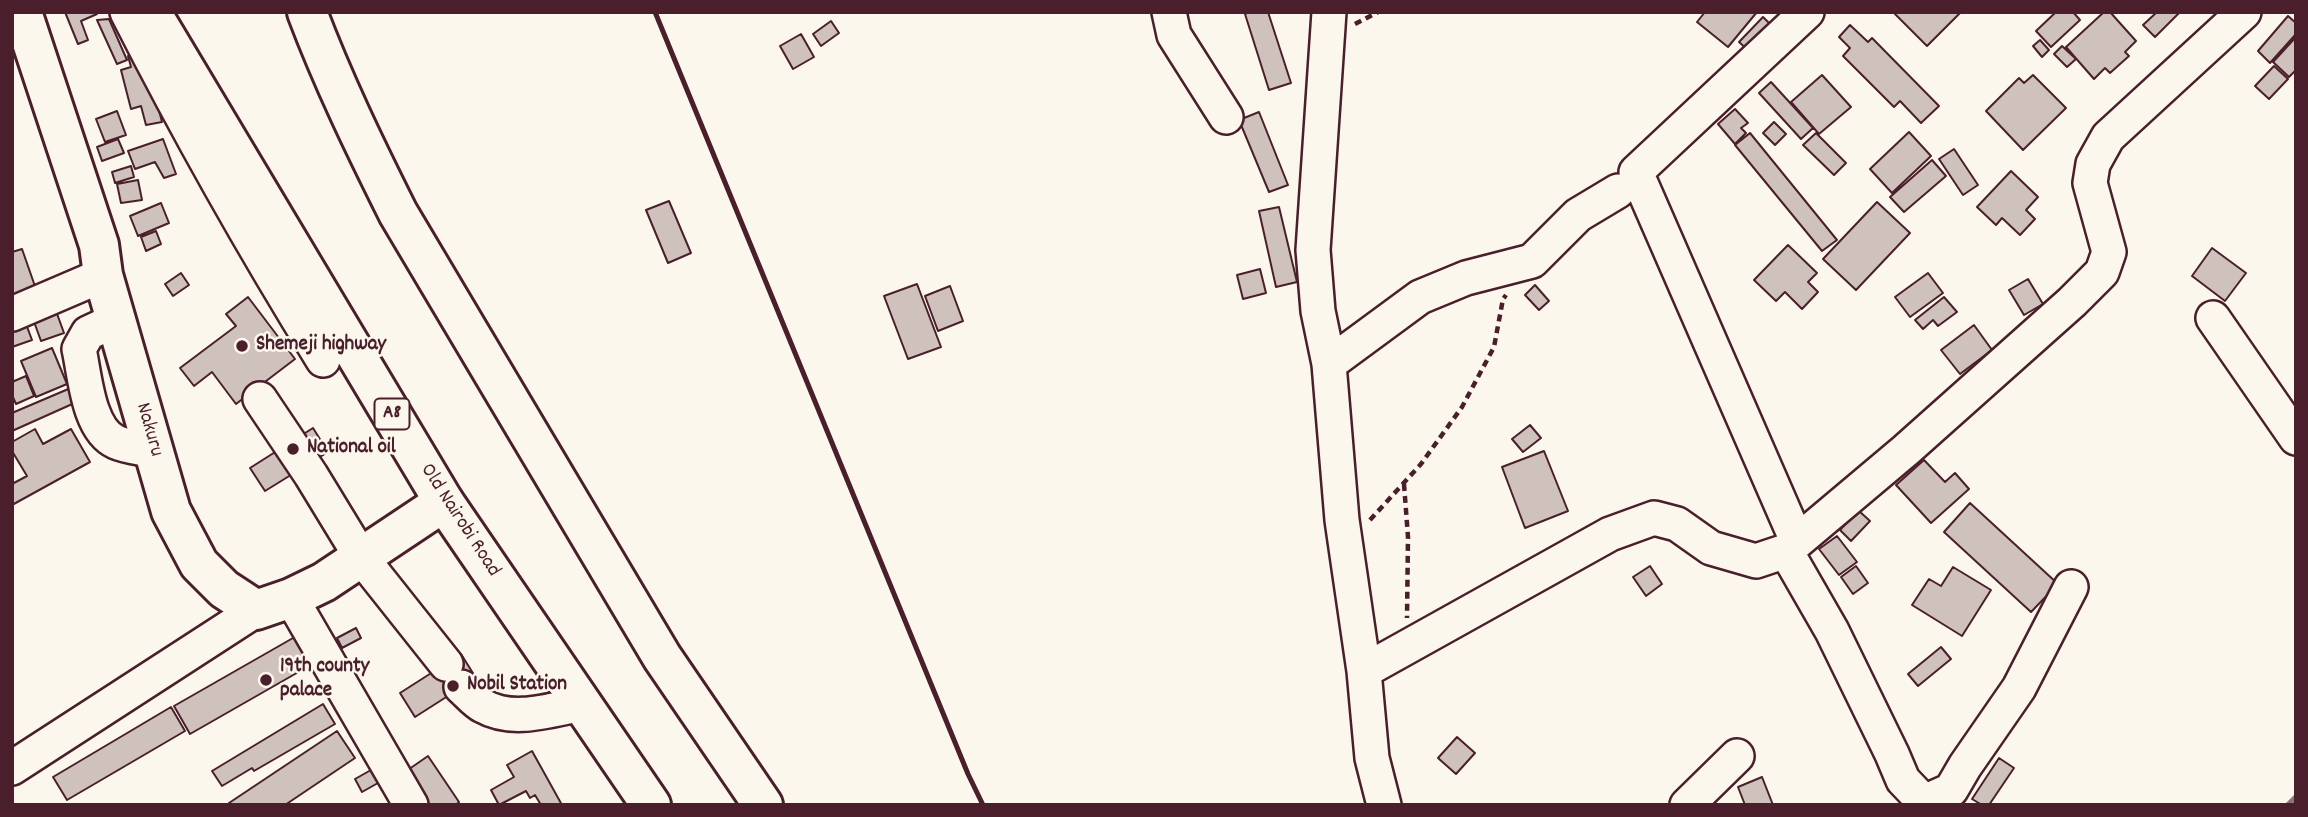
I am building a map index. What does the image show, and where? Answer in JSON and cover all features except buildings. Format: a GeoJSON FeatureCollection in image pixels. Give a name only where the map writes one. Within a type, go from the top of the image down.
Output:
{"type":"FeatureCollection","features":[{"type":"Feature","properties":{"kind":"main road","name":"Nakuru"},"geometry":{"type":"LineString","coordinates":[[22,12],[99,245],[103,275],[171,511],[200,565],[224,589],[274,604]]}},
{"type":"Feature","properties":{"kind":"main road","name":"Old Nairobi Road"},"geometry":{"type":"LineString","coordinates":[[151,12],[444,502],[650,805]]}},
{"type":"Feature","properties":{"kind":"main road"},"geometry":{"type":"LineString","coordinates":[[307,12],[349,114],[398,213],[662,657],[763,805]]}},
{"type":"Feature","properties":{"kind":"main road"},"geometry":{"type":"LineString","coordinates":[[274,604],[324,583],[444,502]]}},
{"type":"Feature","properties":{"kind":"street"},"geometry":{"type":"LineString","coordinates":[[127,12],[170,95],[323,360]]}},
{"type":"Feature","properties":{"kind":"street"},"geometry":{"type":"LineString","coordinates":[[1169,12],[1174,35],[1226,117]]}},
{"type":"Feature","properties":{"kind":"street"},"geometry":{"type":"LineString","coordinates":[[1329,12],[1313,250],[1318,311],[1329,364],[1345,540],[1364,671],[1372,758],[1384,805]]}},
{"type":"Feature","properties":{"kind":"street"},"geometry":{"type":"LineString","coordinates":[[1807,12],[1636,172],[1791,546],[1903,780],[1924,802],[1951,790],[2019,688],[2071,587]]}},
{"type":"Feature","properties":{"kind":"street"},"geometry":{"type":"LineString","coordinates":[[1364,671],[1610,534],[1654,518],[1677,524],[1711,548],[1746,559],[1756,561],[1791,546],[1916,441],[2102,272],[2109,252],[2090,183],[2093,164],[2108,136],[2244,12]]}},
{"type":"Feature","properties":{"kind":"street"},"geometry":{"type":"LineString","coordinates":[[1329,364],[1420,297],[1466,278],[1532,261],[1578,215],[1618,191]]}},
{"type":"Feature","properties":{"kind":"street"},"geometry":{"type":"LineString","coordinates":[[12,314],[103,275]]}},
{"type":"Feature","properties":{"kind":"street"},"geometry":{"type":"LineString","coordinates":[[2214,318],[2296,438]]}},
{"type":"Feature","properties":{"kind":"street"},"geometry":{"type":"LineString","coordinates":[[260,399],[329,463],[311,475],[361,557],[454,676],[481,705],[500,713],[521,715],[582,704]]}},
{"type":"Feature","properties":{"kind":"street"},"geometry":{"type":"LineString","coordinates":[[12,768],[274,604],[411,805]]}},
{"type":"Feature","properties":{"kind":"street"},"geometry":{"type":"LineString","coordinates":[[1687,805],[1737,755]]}},
{"type":"Feature","properties":{"kind":"path"},"geometry":{"type":"LineString","coordinates":[[1345,540],[1376,514],[1421,464],[1462,407],[1494,347],[1503,299],[1532,261]]}},
{"type":"Feature","properties":{"kind":"path"},"geometry":{"type":"LineString","coordinates":[[1404,483],[1408,537],[1404,649]]}},
{"type":"Feature","properties":{"kind":"waterway"},"geometry":{"type":"LineString","coordinates":[[2289,805],[2296,798]]}},
{"type":"Feature","properties":{"kind":"railway"},"geometry":{"type":"LineString","coordinates":[[655,12],[983,805]]}},
{"type":"Feature","properties":{"kind":"place","name":"Shemeji highway"},"geometry":{"type":"Point","coordinates":[242,346]}},
{"type":"Feature","properties":{"kind":"place","name":"National oil"},"geometry":{"type":"Point","coordinates":[293,449]}},
{"type":"Feature","properties":{"kind":"place","name":"19th county palace"},"geometry":{"type":"Point","coordinates":[266,680]}},
{"type":"Feature","properties":{"kind":"place","name":"Nobil Station"},"geometry":{"type":"Point","coordinates":[453,686]}}]}
